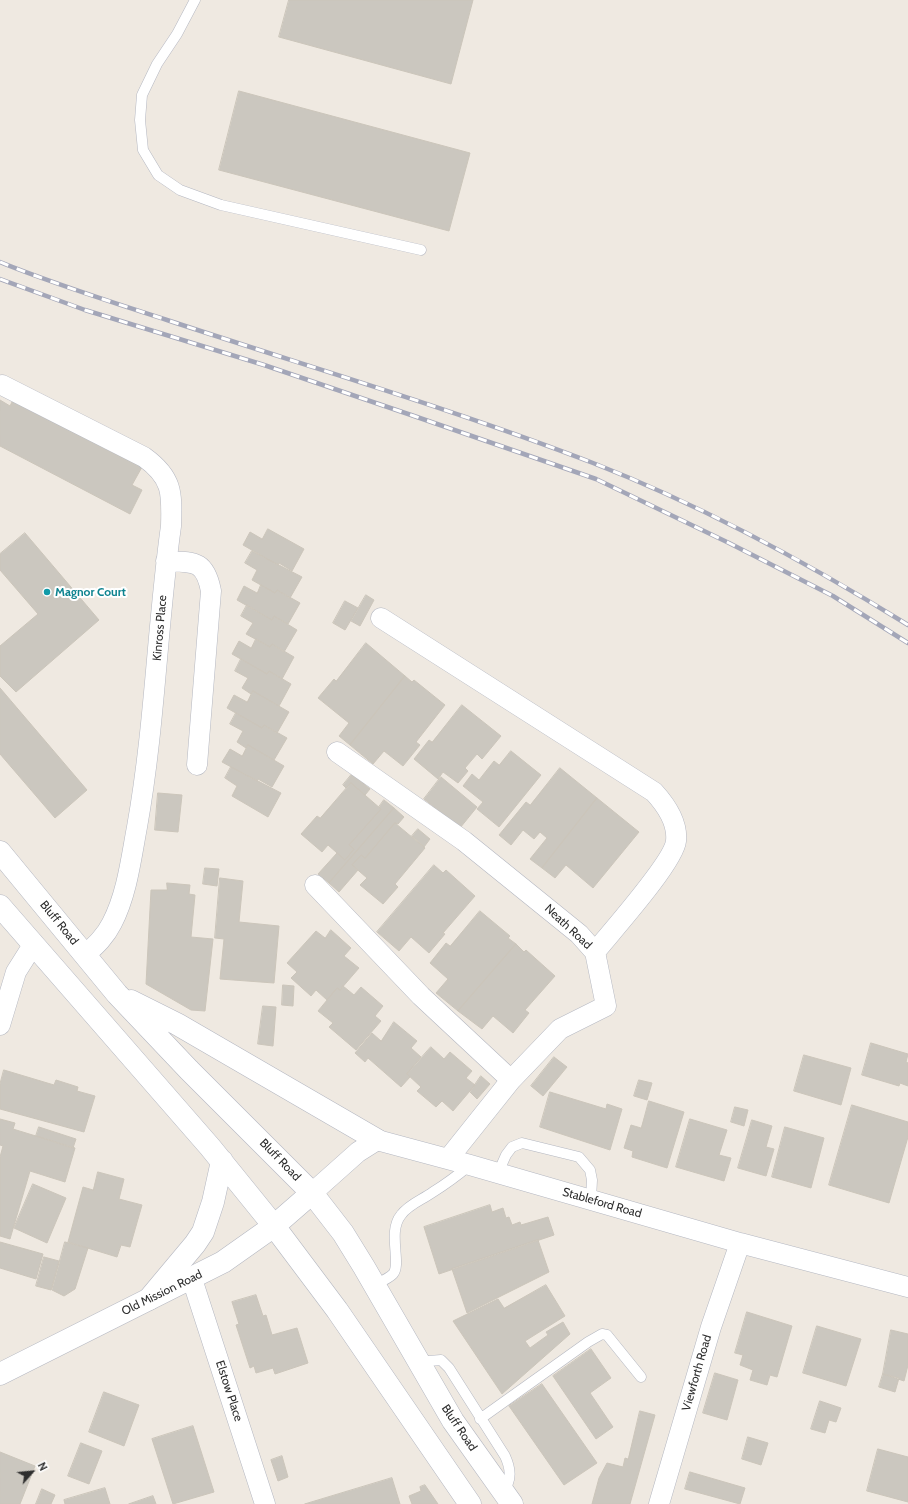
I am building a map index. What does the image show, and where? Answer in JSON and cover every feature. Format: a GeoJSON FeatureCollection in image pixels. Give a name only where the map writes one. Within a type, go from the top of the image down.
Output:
{"type":"FeatureCollection","features":[{"type":"Feature","properties":{"kind":"main road","name":"Bluff Road"},"geometry":{"type":"LineString","coordinates":[[0,852],[117,994],[189,1070],[312,1193],[343,1233],[453,1421],[508,1498]]}},
{"type":"Feature","properties":{"kind":"main road"},"geometry":{"type":"LineString","coordinates":[[0,906],[32,945],[222,1161],[274,1226],[337,1310],[470,1504]]}},
{"type":"Feature","properties":{"kind":"main road"},"geometry":{"type":"LineString","coordinates":[[117,994],[177,1024],[377,1140]]}},
{"type":"Feature","properties":{"kind":"main road"},"geometry":{"type":"LineString","coordinates":[[149,1299],[195,1244],[202,1232],[213,1202],[222,1161]]}},
{"type":"Feature","properties":{"kind":"main road","name":"Old Mission Road"},"geometry":{"type":"LineString","coordinates":[[0,1374],[192,1279],[223,1262],[274,1226],[312,1193]]}},
{"type":"Feature","properties":{"kind":"street","name":"Kinross Place"},"geometry":{"type":"LineString","coordinates":[[2,385],[144,457],[157,467],[164,475],[171,503],[171,526],[166,561],[150,739],[140,812],[127,882],[112,922],[103,939],[85,955]]}},
{"type":"Feature","properties":{"kind":"street"},"geometry":{"type":"LineString","coordinates":[[166,561],[193,562],[199,565],[205,570],[211,591],[197,765]]}},
{"type":"Feature","properties":{"kind":"street"},"geometry":{"type":"LineString","coordinates":[[381,618],[654,792],[664,803],[675,830],[676,841],[672,853],[655,878],[595,952]]}},
{"type":"Feature","properties":{"kind":"street","name":"Neath Road"},"geometry":{"type":"LineString","coordinates":[[337,752],[464,841],[579,934],[595,952],[606,1006],[560,1029],[511,1080],[448,1159]]}},
{"type":"Feature","properties":{"kind":"street"},"geometry":{"type":"LineString","coordinates":[[314,885],[421,996],[511,1080]]}},
{"type":"Feature","properties":{"kind":"street"},"geometry":{"type":"LineString","coordinates":[[0,1025],[16,972],[32,945]]}},
{"type":"Feature","properties":{"kind":"street"},"geometry":{"type":"LineString","coordinates":[[312,1193],[358,1152],[377,1140]]}},
{"type":"Feature","properties":{"kind":"street","name":"Stableford Road"},"geometry":{"type":"LineString","coordinates":[[377,1140],[591,1199],[740,1243],[908,1287]]}},
{"type":"Feature","properties":{"kind":"street","name":"Viewforth Road"},"geometry":{"type":"LineString","coordinates":[[659,1504],[711,1327],[740,1243]]}},
{"type":"Feature","properties":{"kind":"street","name":"Elstow Place"},"geometry":{"type":"LineString","coordinates":[[192,1279],[265,1504]]}},
{"type":"Feature","properties":{"kind":"lane"},"geometry":{"type":"LineString","coordinates":[[195,0],[177,34],[157,64],[142,95],[140,120],[143,150],[158,175],[180,190],[221,205],[421,250]]}},
{"type":"Feature","properties":{"kind":"lane"},"geometry":{"type":"LineString","coordinates":[[498,1173],[512,1147],[522,1143],[579,1157],[590,1170],[592,1180],[591,1199]]}},
{"type":"Feature","properties":{"kind":"lane"},"geometry":{"type":"LineString","coordinates":[[374,1285],[393,1274],[396,1268],[394,1240],[395,1226],[400,1216],[412,1205],[448,1183],[470,1165]]}},
{"type":"Feature","properties":{"kind":"lane"},"geometry":{"type":"LineString","coordinates":[[480,1420],[588,1342],[602,1334],[608,1336],[641,1377]]}},
{"type":"Feature","properties":{"kind":"lane"},"geometry":{"type":"LineString","coordinates":[[419,1364],[436,1359],[444,1362],[480,1420],[505,1456],[510,1467],[508,1498]]}},
{"type":"Feature","properties":{"kind":"building"},"geometry":{"type":"Polygon","coordinates":[[[289,0],[473,0],[451,84],[279,37],[289,0]]]}},
{"type":"Feature","properties":{"kind":"building"},"geometry":{"type":"Polygon","coordinates":[[[239,91],[470,153],[449,231],[219,170],[239,91]]]}},
{"type":"Feature","properties":{"kind":"building"},"geometry":{"type":"Polygon","coordinates":[[[0,400],[10,406],[13,400],[142,467],[132,485],[142,490],[130,514],[0,446],[0,400]]]}},
{"type":"Feature","properties":{"kind":"building"},"geometry":{"type":"Polygon","coordinates":[[[268,529],[304,549],[292,571],[279,563],[278,565],[243,545],[250,532],[262,539],[268,529]]]}},
{"type":"Feature","properties":{"kind":"building","name":"Magnor Court"},"geometry":{"type":"Polygon","coordinates":[[[25,533],[99,620],[16,692],[0,676],[0,646],[38,614],[0,570],[0,554],[25,533]]]}},
{"type":"Feature","properties":{"kind":"building"},"geometry":{"type":"Polygon","coordinates":[[[252,551],[302,577],[290,598],[277,590],[275,593],[252,580],[257,570],[245,563],[252,551]]]}},
{"type":"Feature","properties":{"kind":"building"},"geometry":{"type":"Polygon","coordinates":[[[261,585],[275,593],[277,590],[300,603],[288,624],[274,616],[272,620],[237,600],[244,586],[257,593],[261,585]]]}},
{"type":"Feature","properties":{"kind":"building"},"geometry":{"type":"Polygon","coordinates":[[[366,595],[374,600],[360,626],[351,621],[366,595]]]}},
{"type":"Feature","properties":{"kind":"building"},"geometry":{"type":"Polygon","coordinates":[[[345,601],[358,608],[345,630],[333,623],[345,601]]]}},
{"type":"Feature","properties":{"kind":"building"},"geometry":{"type":"Polygon","coordinates":[[[247,605],[272,620],[274,616],[297,630],[284,652],[272,644],[270,647],[246,634],[253,623],[241,616],[247,605]]]}},
{"type":"Feature","properties":{"kind":"building"},"geometry":{"type":"Polygon","coordinates":[[[256,639],[270,647],[272,644],[294,657],[282,679],[269,671],[267,674],[232,654],[239,641],[251,648],[256,639]]]}},
{"type":"Feature","properties":{"kind":"building"},"geometry":{"type":"Polygon","coordinates":[[[366,643],[405,676],[350,745],[339,736],[349,723],[318,698],[334,679],[336,681],[366,643]]]}},
{"type":"Feature","properties":{"kind":"building"},"geometry":{"type":"Polygon","coordinates":[[[241,659],[267,674],[269,671],[291,684],[279,706],[253,691],[251,694],[242,688],[248,678],[235,671],[241,659]]]}},
{"type":"Feature","properties":{"kind":"building"},"geometry":{"type":"Polygon","coordinates":[[[405,676],[412,682],[414,680],[445,705],[416,742],[420,745],[403,766],[384,751],[373,764],[350,745],[405,676]]]}},
{"type":"Feature","properties":{"kind":"building"},"geometry":{"type":"Polygon","coordinates":[[[0,688],[87,790],[55,818],[0,754],[0,688]]]}},
{"type":"Feature","properties":{"kind":"building"},"geometry":{"type":"Polygon","coordinates":[[[253,691],[289,712],[277,733],[264,725],[262,728],[227,708],[234,695],[247,702],[253,691]]]}},
{"type":"Feature","properties":{"kind":"building"},"geometry":{"type":"Polygon","coordinates":[[[462,705],[501,736],[482,759],[477,754],[465,768],[468,771],[458,783],[443,772],[438,779],[414,759],[429,740],[432,742],[462,705]]]}},
{"type":"Feature","properties":{"kind":"building"},"geometry":{"type":"Polygon","coordinates":[[[236,713],[262,728],[264,725],[287,738],[274,760],[248,745],[246,748],[237,742],[243,731],[230,724],[236,713]]]}},
{"type":"Feature","properties":{"kind":"building"},"geometry":{"type":"Polygon","coordinates":[[[248,745],[284,766],[272,787],[258,779],[257,781],[222,762],[230,749],[242,756],[248,745]]]}},
{"type":"Feature","properties":{"kind":"building"},"geometry":{"type":"Polygon","coordinates":[[[511,751],[541,775],[499,827],[477,809],[483,802],[463,786],[472,774],[479,780],[494,761],[499,765],[511,751]]]}},
{"type":"Feature","properties":{"kind":"building"},"geometry":{"type":"Polygon","coordinates":[[[231,767],[281,793],[268,817],[232,796],[237,786],[225,778],[231,767]]]}},
{"type":"Feature","properties":{"kind":"building"},"geometry":{"type":"Polygon","coordinates":[[[560,768],[597,798],[542,868],[530,859],[547,838],[540,832],[534,839],[523,830],[511,845],[499,835],[526,802],[530,805],[560,768]]]}},
{"type":"Feature","properties":{"kind":"building"},"geometry":{"type":"Polygon","coordinates":[[[352,774],[370,789],[365,795],[351,783],[346,788],[343,785],[352,774]]]}},
{"type":"Feature","properties":{"kind":"building"},"geometry":{"type":"Polygon","coordinates":[[[441,777],[477,807],[460,828],[424,799],[441,777]]]}},
{"type":"Feature","properties":{"kind":"building"},"geometry":{"type":"Polygon","coordinates":[[[351,783],[381,809],[349,845],[354,849],[345,860],[328,845],[322,852],[301,834],[317,816],[320,818],[351,783]]]}},
{"type":"Feature","properties":{"kind":"building"},"geometry":{"type":"Polygon","coordinates":[[[158,793],[182,795],[178,832],[155,830],[158,793]]]}},
{"type":"Feature","properties":{"kind":"building"},"geometry":{"type":"Polygon","coordinates":[[[597,798],[639,832],[593,888],[566,865],[555,878],[542,868],[597,798]]]}},
{"type":"Feature","properties":{"kind":"building"},"geometry":{"type":"Polygon","coordinates":[[[384,800],[394,808],[329,883],[318,874],[337,853],[345,860],[354,849],[349,845],[381,809],[379,807],[384,800]]]}},
{"type":"Feature","properties":{"kind":"building"},"geometry":{"type":"Polygon","coordinates":[[[394,808],[404,817],[398,824],[395,823],[365,858],[361,855],[352,865],[358,870],[339,892],[329,883],[394,808]]]}},
{"type":"Feature","properties":{"kind":"building"},"geometry":{"type":"Polygon","coordinates":[[[395,823],[425,848],[395,884],[398,887],[383,904],[360,885],[367,878],[352,865],[361,855],[365,858],[395,823]]]}},
{"type":"Feature","properties":{"kind":"building"},"geometry":{"type":"Polygon","coordinates":[[[418,829],[430,839],[424,847],[412,836],[418,829]]]}},
{"type":"Feature","properties":{"kind":"building"},"geometry":{"type":"Polygon","coordinates":[[[434,865],[443,873],[446,870],[475,896],[443,933],[445,934],[429,953],[411,937],[399,951],[377,932],[434,865]]]}},
{"type":"Feature","properties":{"kind":"building"},"geometry":{"type":"Polygon","coordinates":[[[205,868],[219,869],[217,886],[203,884],[205,868]]]}},
{"type":"Feature","properties":{"kind":"building"},"geometry":{"type":"Polygon","coordinates":[[[220,878],[243,881],[239,922],[279,926],[274,983],[220,979],[224,939],[215,938],[220,878]]]}},
{"type":"Feature","properties":{"kind":"building"},"geometry":{"type":"Polygon","coordinates":[[[167,883],[190,885],[189,894],[195,895],[191,937],[213,939],[205,1011],[191,1010],[146,984],[151,890],[167,890],[167,883]]]}},
{"type":"Feature","properties":{"kind":"building"},"geometry":{"type":"Polygon","coordinates":[[[480,911],[510,936],[508,938],[516,944],[458,1011],[436,993],[448,979],[430,963],[446,943],[450,946],[480,911]]]}},
{"type":"Feature","properties":{"kind":"building"},"geometry":{"type":"Polygon","coordinates":[[[331,930],[351,948],[344,956],[359,968],[340,990],[337,988],[327,1000],[316,990],[311,996],[291,978],[297,972],[287,963],[316,931],[325,938],[331,930]]]}},
{"type":"Feature","properties":{"kind":"building"},"geometry":{"type":"Polygon","coordinates":[[[516,944],[524,952],[526,950],[555,976],[525,1010],[529,1013],[513,1033],[493,1016],[482,1029],[458,1011],[516,944]]]}},
{"type":"Feature","properties":{"kind":"building"},"geometry":{"type":"Polygon","coordinates":[[[283,985],[294,986],[293,1006],[282,1005],[283,985]]]}},
{"type":"Feature","properties":{"kind":"building"},"geometry":{"type":"Polygon","coordinates":[[[343,986],[354,995],[361,987],[383,1006],[375,1016],[381,1021],[356,1050],[329,1027],[333,1023],[318,1011],[337,988],[340,990],[343,986]]]}},
{"type":"Feature","properties":{"kind":"building"},"geometry":{"type":"Polygon","coordinates":[[[263,1006],[276,1007],[273,1046],[258,1044],[263,1006]]]}},
{"type":"Feature","properties":{"kind":"building"},"geometry":{"type":"Polygon","coordinates":[[[394,1022],[417,1041],[411,1048],[421,1057],[407,1074],[410,1077],[401,1087],[368,1058],[365,1062],[355,1053],[372,1033],[381,1041],[394,1022]]]}},
{"type":"Feature","properties":{"kind":"building"},"geometry":{"type":"Polygon","coordinates":[[[871,1043],[908,1054],[906,1062],[908,1063],[908,1086],[900,1083],[899,1086],[862,1075],[871,1043]]]}},
{"type":"Feature","properties":{"kind":"building"},"geometry":{"type":"Polygon","coordinates":[[[431,1047],[444,1059],[450,1052],[472,1071],[466,1078],[475,1085],[453,1111],[442,1101],[436,1107],[417,1091],[421,1087],[407,1074],[431,1047]]]}},
{"type":"Feature","properties":{"kind":"building"},"geometry":{"type":"Polygon","coordinates":[[[804,1055],[851,1068],[841,1105],[794,1091],[804,1055]]]}},
{"type":"Feature","properties":{"kind":"building"},"geometry":{"type":"Polygon","coordinates":[[[554,1057],[567,1067],[543,1096],[531,1086],[554,1057]]]}},
{"type":"Feature","properties":{"kind":"building"},"geometry":{"type":"Polygon","coordinates":[[[4,1070],[54,1085],[56,1080],[78,1087],[77,1091],[95,1096],[84,1132],[0,1109],[0,1084],[4,1070]]]}},
{"type":"Feature","properties":{"kind":"building"},"geometry":{"type":"Polygon","coordinates":[[[481,1076],[490,1084],[477,1099],[470,1092],[481,1076]]]}},
{"type":"Feature","properties":{"kind":"building"},"geometry":{"type":"Polygon","coordinates":[[[639,1080],[652,1083],[647,1100],[634,1096],[639,1080]]]}},
{"type":"Feature","properties":{"kind":"building"},"geometry":{"type":"Polygon","coordinates":[[[550,1092],[606,1109],[607,1104],[622,1109],[610,1150],[540,1127],[550,1092]]]}},
{"type":"Feature","properties":{"kind":"building"},"geometry":{"type":"Polygon","coordinates":[[[649,1101],[684,1112],[667,1168],[632,1157],[633,1151],[624,1148],[631,1125],[641,1128],[649,1101]]]}},
{"type":"Feature","properties":{"kind":"building"},"geometry":{"type":"Polygon","coordinates":[[[852,1105],[908,1122],[908,1137],[889,1203],[829,1185],[852,1105]]]}},
{"type":"Feature","properties":{"kind":"building"},"geometry":{"type":"Polygon","coordinates":[[[735,1107],[748,1110],[744,1126],[731,1122],[735,1107]]]}},
{"type":"Feature","properties":{"kind":"building"},"geometry":{"type":"Polygon","coordinates":[[[0,1119],[15,1123],[13,1129],[75,1148],[65,1182],[30,1171],[10,1239],[0,1236],[0,1157],[3,1146],[0,1145],[0,1119]]]}},
{"type":"Feature","properties":{"kind":"building"},"geometry":{"type":"Polygon","coordinates":[[[690,1119],[727,1130],[719,1155],[731,1158],[724,1181],[676,1167],[690,1119]]]}},
{"type":"Feature","properties":{"kind":"building"},"geometry":{"type":"Polygon","coordinates":[[[752,1120],[772,1126],[766,1147],[774,1149],[766,1176],[738,1168],[752,1120]]]}},
{"type":"Feature","properties":{"kind":"building"},"geometry":{"type":"Polygon","coordinates":[[[39,1127],[76,1139],[73,1148],[36,1136],[39,1127]]]}},
{"type":"Feature","properties":{"kind":"building"},"geometry":{"type":"Polygon","coordinates":[[[785,1127],[824,1138],[811,1188],[772,1177],[785,1127]]]}},
{"type":"Feature","properties":{"kind":"building"},"geometry":{"type":"Polygon","coordinates":[[[98,1172],[124,1179],[119,1199],[142,1205],[130,1247],[121,1245],[117,1257],[68,1242],[83,1187],[93,1190],[98,1172]]]}},
{"type":"Feature","properties":{"kind":"building"},"geometry":{"type":"Polygon","coordinates":[[[33,1184],[66,1198],[47,1243],[14,1228],[33,1184]]]}},
{"type":"Feature","properties":{"kind":"building"},"geometry":{"type":"Polygon","coordinates":[[[490,1205],[492,1212],[503,1208],[506,1218],[509,1217],[512,1225],[520,1222],[521,1225],[548,1217],[554,1235],[439,1274],[424,1227],[490,1205]]]}},
{"type":"Feature","properties":{"kind":"building"},"geometry":{"type":"Polygon","coordinates":[[[538,1240],[549,1272],[467,1313],[452,1269],[538,1240]]]}},
{"type":"Feature","properties":{"kind":"building"},"geometry":{"type":"Polygon","coordinates":[[[0,1242],[43,1254],[36,1279],[0,1268],[0,1242]]]}},
{"type":"Feature","properties":{"kind":"building"},"geometry":{"type":"Polygon","coordinates":[[[65,1242],[88,1248],[75,1289],[64,1296],[52,1290],[65,1242]]]}},
{"type":"Feature","properties":{"kind":"building"},"geometry":{"type":"Polygon","coordinates":[[[44,1257],[59,1261],[51,1290],[36,1286],[44,1257]]]}},
{"type":"Feature","properties":{"kind":"building"},"geometry":{"type":"Polygon","coordinates":[[[546,1285],[565,1316],[525,1341],[530,1348],[548,1335],[546,1332],[563,1322],[570,1334],[502,1394],[453,1321],[498,1299],[504,1308],[546,1285]]]}},
{"type":"Feature","properties":{"kind":"building"},"geometry":{"type":"Polygon","coordinates":[[[256,1295],[263,1316],[266,1315],[272,1335],[297,1328],[308,1363],[275,1374],[273,1368],[256,1373],[254,1366],[250,1368],[236,1325],[239,1324],[232,1302],[256,1295]]]}},
{"type":"Feature","properties":{"kind":"building"},"geometry":{"type":"Polygon","coordinates":[[[747,1312],[792,1326],[777,1377],[770,1375],[767,1385],[750,1380],[753,1370],[740,1365],[743,1355],[735,1353],[747,1312]]]}},
{"type":"Feature","properties":{"kind":"building"},"geometry":{"type":"Polygon","coordinates":[[[817,1326],[861,1339],[846,1386],[803,1373],[817,1326]]]}},
{"type":"Feature","properties":{"kind":"building"},"geometry":{"type":"Polygon","coordinates":[[[891,1330],[908,1334],[908,1365],[904,1381],[883,1374],[891,1330]]]}},
{"type":"Feature","properties":{"kind":"building"},"geometry":{"type":"Polygon","coordinates":[[[591,1349],[611,1378],[590,1393],[613,1427],[596,1439],[553,1376],[591,1349]]]}},
{"type":"Feature","properties":{"kind":"building"},"geometry":{"type":"Polygon","coordinates":[[[715,1373],[738,1380],[727,1420],[703,1413],[715,1373]]]}},
{"type":"Feature","properties":{"kind":"building"},"geometry":{"type":"Polygon","coordinates":[[[883,1374],[899,1378],[895,1392],[879,1387],[883,1374]]]}},
{"type":"Feature","properties":{"kind":"building"},"geometry":{"type":"Polygon","coordinates":[[[542,1384],[597,1463],[564,1485],[509,1406],[542,1384]]]}},
{"type":"Feature","properties":{"kind":"building"},"geometry":{"type":"Polygon","coordinates":[[[104,1392],[139,1405],[124,1446],[89,1432],[104,1392]]]}},
{"type":"Feature","properties":{"kind":"building"},"geometry":{"type":"Polygon","coordinates":[[[820,1401],[841,1408],[836,1422],[829,1420],[825,1433],[811,1429],[820,1401]]]}},
{"type":"Feature","properties":{"kind":"building"},"geometry":{"type":"Polygon","coordinates":[[[640,1411],[655,1415],[630,1504],[592,1504],[599,1478],[607,1463],[623,1467],[625,1458],[628,1459],[640,1411]]]}},
{"type":"Feature","properties":{"kind":"building"},"geometry":{"type":"Polygon","coordinates":[[[193,1426],[214,1492],[173,1504],[152,1439],[193,1426]]]}},
{"type":"Feature","properties":{"kind":"building"},"geometry":{"type":"Polygon","coordinates":[[[748,1437],[768,1443],[761,1465],[742,1459],[748,1437]]]}},
{"type":"Feature","properties":{"kind":"building"},"geometry":{"type":"Polygon","coordinates":[[[81,1443],[102,1451],[89,1484],[68,1476],[81,1443]]]}},
{"type":"Feature","properties":{"kind":"building"},"geometry":{"type":"Polygon","coordinates":[[[878,1449],[908,1457],[908,1502],[867,1491],[878,1449]]]}},
{"type":"Feature","properties":{"kind":"building"},"geometry":{"type":"Polygon","coordinates":[[[0,1452],[35,1466],[20,1504],[0,1504],[0,1452]]]}},
{"type":"Feature","properties":{"kind":"building"},"geometry":{"type":"Polygon","coordinates":[[[282,1456],[288,1477],[278,1481],[271,1460],[282,1456]]]}},
{"type":"Feature","properties":{"kind":"building"},"geometry":{"type":"Polygon","coordinates":[[[690,1472],[745,1488],[740,1504],[685,1489],[690,1472]]]}},
{"type":"Feature","properties":{"kind":"building"},"geometry":{"type":"Polygon","coordinates":[[[392,1478],[400,1504],[305,1504],[392,1478]]]}},
{"type":"Feature","properties":{"kind":"building"},"geometry":{"type":"Polygon","coordinates":[[[425,1485],[438,1504],[412,1504],[409,1496],[421,1491],[420,1487],[425,1485]]]}},
{"type":"Feature","properties":{"kind":"building"},"geometry":{"type":"Polygon","coordinates":[[[105,1488],[110,1504],[65,1504],[64,1500],[105,1488]]]}},
{"type":"Feature","properties":{"kind":"building"},"geometry":{"type":"Polygon","coordinates":[[[42,1489],[55,1495],[51,1504],[36,1504],[42,1489]]]}},
{"type":"Feature","properties":{"kind":"building"},"geometry":{"type":"Polygon","coordinates":[[[153,1496],[156,1504],[129,1504],[153,1496]]]}},
{"type":"Feature","properties":{"kind":"railway"},"geometry":{"type":"LineString","coordinates":[[0,262],[104,300],[434,406],[593,463],[675,498],[754,537],[832,580],[908,625]]}},
{"type":"Feature","properties":{"kind":"railway"},"geometry":{"type":"LineString","coordinates":[[0,279],[85,310],[264,365],[596,479],[729,543],[833,596],[908,643]]}},
{"type":"Feature","properties":{"kind":"place","name":"Magnor Court"},"geometry":{"type":"Point","coordinates":[47,592]}}]}
